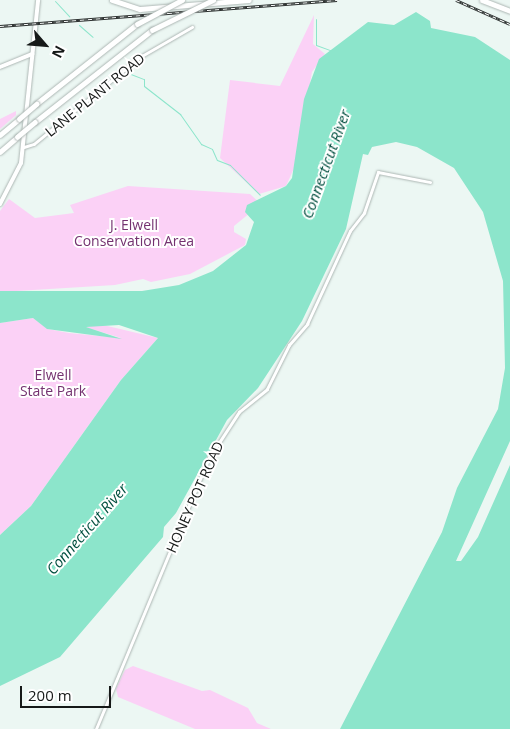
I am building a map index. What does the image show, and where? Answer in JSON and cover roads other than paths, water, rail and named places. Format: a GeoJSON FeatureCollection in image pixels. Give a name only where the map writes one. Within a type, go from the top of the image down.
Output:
{"type":"FeatureCollection","features":[{"type":"Feature","properties":{"kind":"highway"},"geometry":{"type":"LineString","coordinates":[[112,0],[140,9],[249,0]]}},
{"type":"Feature","properties":{"kind":"highway"},"geometry":{"type":"LineString","coordinates":[[0,135],[137,24],[182,0]]}},
{"type":"Feature","properties":{"kind":"highway"},"geometry":{"type":"LineString","coordinates":[[0,152],[152,30],[213,0]]}},
{"type":"Feature","properties":{"kind":"highway"},"geometry":{"type":"LineString","coordinates":[[482,0],[510,11]]}},
{"type":"Feature","properties":{"kind":"main road"},"geometry":{"type":"LineString","coordinates":[[0,204],[15,182],[24,147],[38,0]]}},
{"type":"Feature","properties":{"kind":"main road"},"geometry":{"type":"LineString","coordinates":[[0,67],[32,54]]}},
{"type":"Feature","properties":{"kind":"street","name":"LANE PLANT ROAD"},"geometry":{"type":"LineString","coordinates":[[24,147],[36,143],[140,57],[192,27]]}},
{"type":"Feature","properties":{"kind":"street","name":"HONEY POT ROAD"},"geometry":{"type":"LineString","coordinates":[[96,729],[209,458],[238,412],[266,391],[289,345],[307,324],[350,232],[364,213],[378,173],[430,182]]}},
{"type":"Feature","properties":{"kind":"water","name":"Connecticut River"},"geometry":{"type":"Polygon","coordinates":[[[416,12],[430,21],[431,28],[475,37],[510,60],[510,441],[456,561],[461,561],[478,537],[510,465],[510,729],[340,729],[442,532],[457,488],[498,409],[505,368],[503,281],[483,212],[454,168],[417,147],[396,142],[372,147],[368,155],[363,154],[346,229],[302,321],[258,388],[227,420],[176,513],[164,527],[163,537],[60,657],[0,686],[0,535],[31,506],[121,380],[158,338],[119,325],[86,327],[122,339],[47,329],[33,318],[0,323],[0,291],[142,291],[179,285],[213,271],[246,245],[254,222],[245,212],[247,205],[286,186],[292,178],[304,99],[319,59],[368,22],[394,25],[416,12]]]}},
{"type":"Feature","properties":{"kind":"waterway"},"geometry":{"type":"LineString","coordinates":[[55,1],[69,16]]}},
{"type":"Feature","properties":{"kind":"waterway"},"geometry":{"type":"LineString","coordinates":[[316,19],[316,45],[330,50]]}},
{"type":"Feature","properties":{"kind":"waterway"},"geometry":{"type":"LineString","coordinates":[[79,25],[93,37]]}},
{"type":"Feature","properties":{"kind":"waterway"},"geometry":{"type":"LineString","coordinates":[[128,73],[144,79],[144,86],[180,114],[201,144],[212,149],[217,160],[230,165],[260,195]]}},
{"type":"Feature","properties":{"kind":"railway"},"geometry":{"type":"LineString","coordinates":[[0,26],[337,0]]}},
{"type":"Feature","properties":{"kind":"railway"},"geometry":{"type":"LineString","coordinates":[[456,0],[510,24]]}},
{"type":"Feature","properties":{"kind":"park label","name":"J. Elwell Conservation Area"},"geometry":{"type":"Point","coordinates":[134,234]}},
{"type":"Feature","properties":{"kind":"park label","name":"Elwell State Park"},"geometry":{"type":"Point","coordinates":[53,384]}}]}
